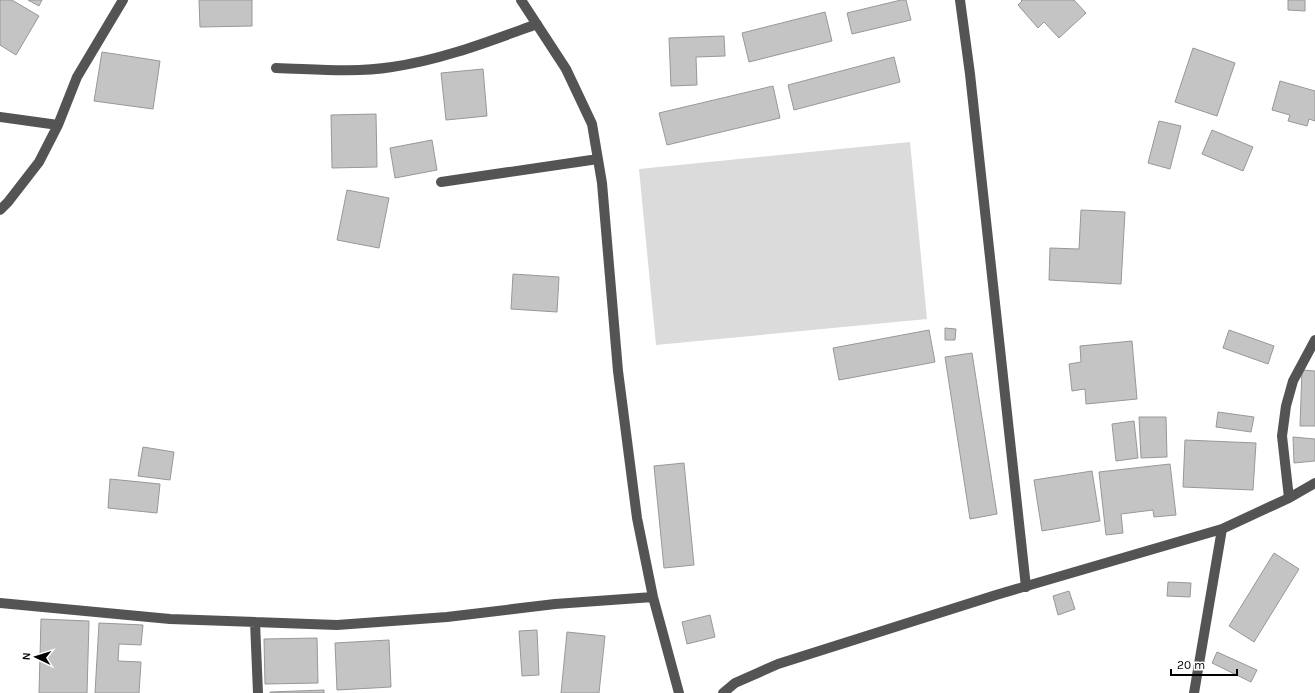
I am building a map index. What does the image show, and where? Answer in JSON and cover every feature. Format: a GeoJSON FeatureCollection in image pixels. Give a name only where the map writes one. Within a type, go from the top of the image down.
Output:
{"type":"FeatureCollection","features":[{"type":"Feature","properties":{"kind":"street"},"geometry":{"type":"LineString","coordinates":[[0,210],[39,162],[58,125],[77,76],[123,0]]}},
{"type":"Feature","properties":{"kind":"street"},"geometry":{"type":"LineString","coordinates":[[521,0],[566,70],[592,124],[602,183],[623,418],[637,518],[654,597],[679,693]]}},
{"type":"Feature","properties":{"kind":"street"},"geometry":{"type":"LineString","coordinates":[[960,0],[970,74],[1026,587]]}},
{"type":"Feature","properties":{"kind":"street"},"geometry":{"type":"LineString","coordinates":[[276,68],[349,70],[391,68],[426,61],[477,46],[537,24]]}},
{"type":"Feature","properties":{"kind":"street"},"geometry":{"type":"LineString","coordinates":[[0,117],[58,125]]}},
{"type":"Feature","properties":{"kind":"street"},"geometry":{"type":"LineString","coordinates":[[441,182],[598,159]]}},
{"type":"Feature","properties":{"kind":"street"},"geometry":{"type":"LineString","coordinates":[[1289,498],[1282,436],[1286,406],[1293,381],[1315,340]]}},
{"type":"Feature","properties":{"kind":"street"},"geometry":{"type":"LineString","coordinates":[[723,693],[735,684],[778,664],[1026,587],[1222,529],[1289,498],[1315,483]]}},
{"type":"Feature","properties":{"kind":"street"},"geometry":{"type":"LineString","coordinates":[[1194,693],[1222,529]]}},
{"type":"Feature","properties":{"kind":"street"},"geometry":{"type":"LineString","coordinates":[[0,603],[170,619],[337,625],[447,617],[555,604],[654,597]]}},
{"type":"Feature","properties":{"kind":"street"},"geometry":{"type":"LineString","coordinates":[[255,622],[258,693]]}},
{"type":"Feature","properties":{"kind":"shaded area"},"geometry":{"type":"Polygon","coordinates":[[[910,142],[927,319],[656,345],[639,169],[910,142]]]}},
{"type":"Feature","properties":{"kind":"building"},"geometry":{"type":"Polygon","coordinates":[[[0,0],[12,0],[39,16],[16,55],[0,45],[0,0]]]}},
{"type":"Feature","properties":{"kind":"building"},"geometry":{"type":"Polygon","coordinates":[[[28,0],[42,0],[39,6],[28,0]]]}},
{"type":"Feature","properties":{"kind":"building"},"geometry":{"type":"Polygon","coordinates":[[[199,0],[252,0],[252,26],[200,27],[199,0]]]}},
{"type":"Feature","properties":{"kind":"building"},"geometry":{"type":"Polygon","coordinates":[[[906,0],[911,20],[852,34],[847,13],[906,0]]]}},
{"type":"Feature","properties":{"kind":"building"},"geometry":{"type":"Polygon","coordinates":[[[1021,0],[1074,0],[1086,13],[1059,38],[1044,22],[1038,28],[1018,5],[1022,1],[1021,0]]]}},
{"type":"Feature","properties":{"kind":"building"},"geometry":{"type":"Polygon","coordinates":[[[1288,0],[1305,0],[1305,11],[1288,10],[1288,0]]]}},
{"type":"Feature","properties":{"kind":"building"},"geometry":{"type":"Polygon","coordinates":[[[825,12],[832,41],[749,62],[742,33],[825,12]]]}},
{"type":"Feature","properties":{"kind":"building"},"geometry":{"type":"Polygon","coordinates":[[[724,36],[725,56],[696,57],[697,85],[671,86],[669,38],[724,36]]]}},
{"type":"Feature","properties":{"kind":"building"},"geometry":{"type":"Polygon","coordinates":[[[1193,48],[1235,63],[1217,116],[1175,102],[1193,48]]]}},
{"type":"Feature","properties":{"kind":"building"},"geometry":{"type":"Polygon","coordinates":[[[102,52],[160,61],[153,109],[94,101],[102,52]]]}},
{"type":"Feature","properties":{"kind":"building"},"geometry":{"type":"Polygon","coordinates":[[[894,57],[900,82],[794,110],[788,85],[894,57]]]}},
{"type":"Feature","properties":{"kind":"building"},"geometry":{"type":"Polygon","coordinates":[[[483,69],[487,116],[446,120],[441,73],[483,69]]]}},
{"type":"Feature","properties":{"kind":"building"},"geometry":{"type":"Polygon","coordinates":[[[1280,81],[1315,91],[1315,121],[1309,119],[1307,126],[1288,121],[1290,115],[1272,110],[1280,81]]]}},
{"type":"Feature","properties":{"kind":"building"},"geometry":{"type":"Polygon","coordinates":[[[773,86],[780,118],[667,145],[659,113],[773,86]]]}},
{"type":"Feature","properties":{"kind":"building"},"geometry":{"type":"Polygon","coordinates":[[[376,114],[377,167],[332,168],[331,115],[376,114]]]}},
{"type":"Feature","properties":{"kind":"building"},"geometry":{"type":"Polygon","coordinates":[[[1159,121],[1181,126],[1170,169],[1148,163],[1159,121]]]}},
{"type":"Feature","properties":{"kind":"building"},"geometry":{"type":"Polygon","coordinates":[[[1212,130],[1253,147],[1243,171],[1202,154],[1212,130]]]}},
{"type":"Feature","properties":{"kind":"building"},"geometry":{"type":"Polygon","coordinates":[[[432,140],[437,170],[395,178],[390,148],[432,140]]]}},
{"type":"Feature","properties":{"kind":"building"},"geometry":{"type":"Polygon","coordinates":[[[347,190],[389,198],[379,248],[337,240],[347,190]]]}},
{"type":"Feature","properties":{"kind":"building"},"geometry":{"type":"Polygon","coordinates":[[[1081,210],[1125,212],[1121,284],[1049,280],[1050,248],[1079,249],[1081,210]]]}},
{"type":"Feature","properties":{"kind":"building"},"geometry":{"type":"Polygon","coordinates":[[[513,274],[559,277],[557,312],[511,309],[513,274]]]}},
{"type":"Feature","properties":{"kind":"building"},"geometry":{"type":"Polygon","coordinates":[[[945,328],[956,329],[955,340],[945,340],[945,328]]]}},
{"type":"Feature","properties":{"kind":"building"},"geometry":{"type":"Polygon","coordinates":[[[929,330],[935,362],[839,380],[833,348],[929,330]]]}},
{"type":"Feature","properties":{"kind":"building"},"geometry":{"type":"Polygon","coordinates":[[[1229,330],[1274,346],[1268,364],[1223,348],[1229,330]]]}},
{"type":"Feature","properties":{"kind":"building"},"geometry":{"type":"Polygon","coordinates":[[[1132,341],[1137,399],[1086,404],[1085,389],[1072,391],[1069,364],[1081,362],[1080,346],[1132,341]]]}},
{"type":"Feature","properties":{"kind":"building"},"geometry":{"type":"Polygon","coordinates":[[[972,353],[997,514],[970,519],[945,357],[972,353]]]}},
{"type":"Feature","properties":{"kind":"building"},"geometry":{"type":"Polygon","coordinates":[[[1302,370],[1315,371],[1315,426],[1300,426],[1302,370]]]}},
{"type":"Feature","properties":{"kind":"building"},"geometry":{"type":"Polygon","coordinates":[[[1218,412],[1254,417],[1251,432],[1216,427],[1218,412]]]}},
{"type":"Feature","properties":{"kind":"building"},"geometry":{"type":"Polygon","coordinates":[[[1139,417],[1166,417],[1167,457],[1141,458],[1139,417]]]}},
{"type":"Feature","properties":{"kind":"building"},"geometry":{"type":"Polygon","coordinates":[[[1134,421],[1138,458],[1116,461],[1112,424],[1134,421]]]}},
{"type":"Feature","properties":{"kind":"building"},"geometry":{"type":"Polygon","coordinates":[[[1293,437],[1315,439],[1315,461],[1294,463],[1293,437]]]}},
{"type":"Feature","properties":{"kind":"building"},"geometry":{"type":"Polygon","coordinates":[[[1185,440],[1256,443],[1253,490],[1183,487],[1185,440]]]}},
{"type":"Feature","properties":{"kind":"building"},"geometry":{"type":"Polygon","coordinates":[[[143,447],[174,452],[170,480],[138,476],[143,447]]]}},
{"type":"Feature","properties":{"kind":"building"},"geometry":{"type":"Polygon","coordinates":[[[684,463],[694,565],[664,568],[654,466],[684,463]]]}},
{"type":"Feature","properties":{"kind":"building"},"geometry":{"type":"Polygon","coordinates":[[[1170,464],[1176,515],[1154,517],[1153,510],[1121,514],[1123,533],[1106,535],[1099,472],[1170,464]]]}},
{"type":"Feature","properties":{"kind":"building"},"geometry":{"type":"Polygon","coordinates":[[[1092,471],[1100,521],[1042,531],[1034,480],[1092,471]]]}},
{"type":"Feature","properties":{"kind":"building"},"geometry":{"type":"Polygon","coordinates":[[[110,479],[160,484],[157,513],[108,508],[110,479]]]}},
{"type":"Feature","properties":{"kind":"building"},"geometry":{"type":"Polygon","coordinates":[[[1274,553],[1299,569],[1254,642],[1229,626],[1274,553]]]}},
{"type":"Feature","properties":{"kind":"building"},"geometry":{"type":"Polygon","coordinates":[[[1168,582],[1191,583],[1190,597],[1167,596],[1168,582]]]}},
{"type":"Feature","properties":{"kind":"building"},"geometry":{"type":"Polygon","coordinates":[[[1069,591],[1075,609],[1058,615],[1053,596],[1069,591]]]}},
{"type":"Feature","properties":{"kind":"building"},"geometry":{"type":"Polygon","coordinates":[[[710,615],[715,637],[687,644],[682,622],[710,615]]]}},
{"type":"Feature","properties":{"kind":"building"},"geometry":{"type":"Polygon","coordinates":[[[41,619],[89,621],[87,693],[39,693],[41,619]]]}},
{"type":"Feature","properties":{"kind":"building"},"geometry":{"type":"Polygon","coordinates":[[[99,623],[143,625],[141,645],[119,644],[118,661],[141,662],[139,693],[95,693],[99,623]]]}},
{"type":"Feature","properties":{"kind":"building"},"geometry":{"type":"Polygon","coordinates":[[[537,630],[539,675],[522,676],[519,631],[537,630]]]}},
{"type":"Feature","properties":{"kind":"building"},"geometry":{"type":"Polygon","coordinates":[[[567,632],[605,636],[599,693],[561,693],[567,632]]]}},
{"type":"Feature","properties":{"kind":"building"},"geometry":{"type":"Polygon","coordinates":[[[317,638],[318,683],[265,684],[264,639],[317,638]]]}},
{"type":"Feature","properties":{"kind":"building"},"geometry":{"type":"Polygon","coordinates":[[[389,640],[391,687],[337,690],[335,643],[389,640]]]}},
{"type":"Feature","properties":{"kind":"building"},"geometry":{"type":"Polygon","coordinates":[[[1217,652],[1257,670],[1251,682],[1212,663],[1217,652]]]}},
{"type":"Feature","properties":{"kind":"building"},"geometry":{"type":"Polygon","coordinates":[[[324,690],[324,693],[270,693],[270,692],[324,690]]]}}]}
